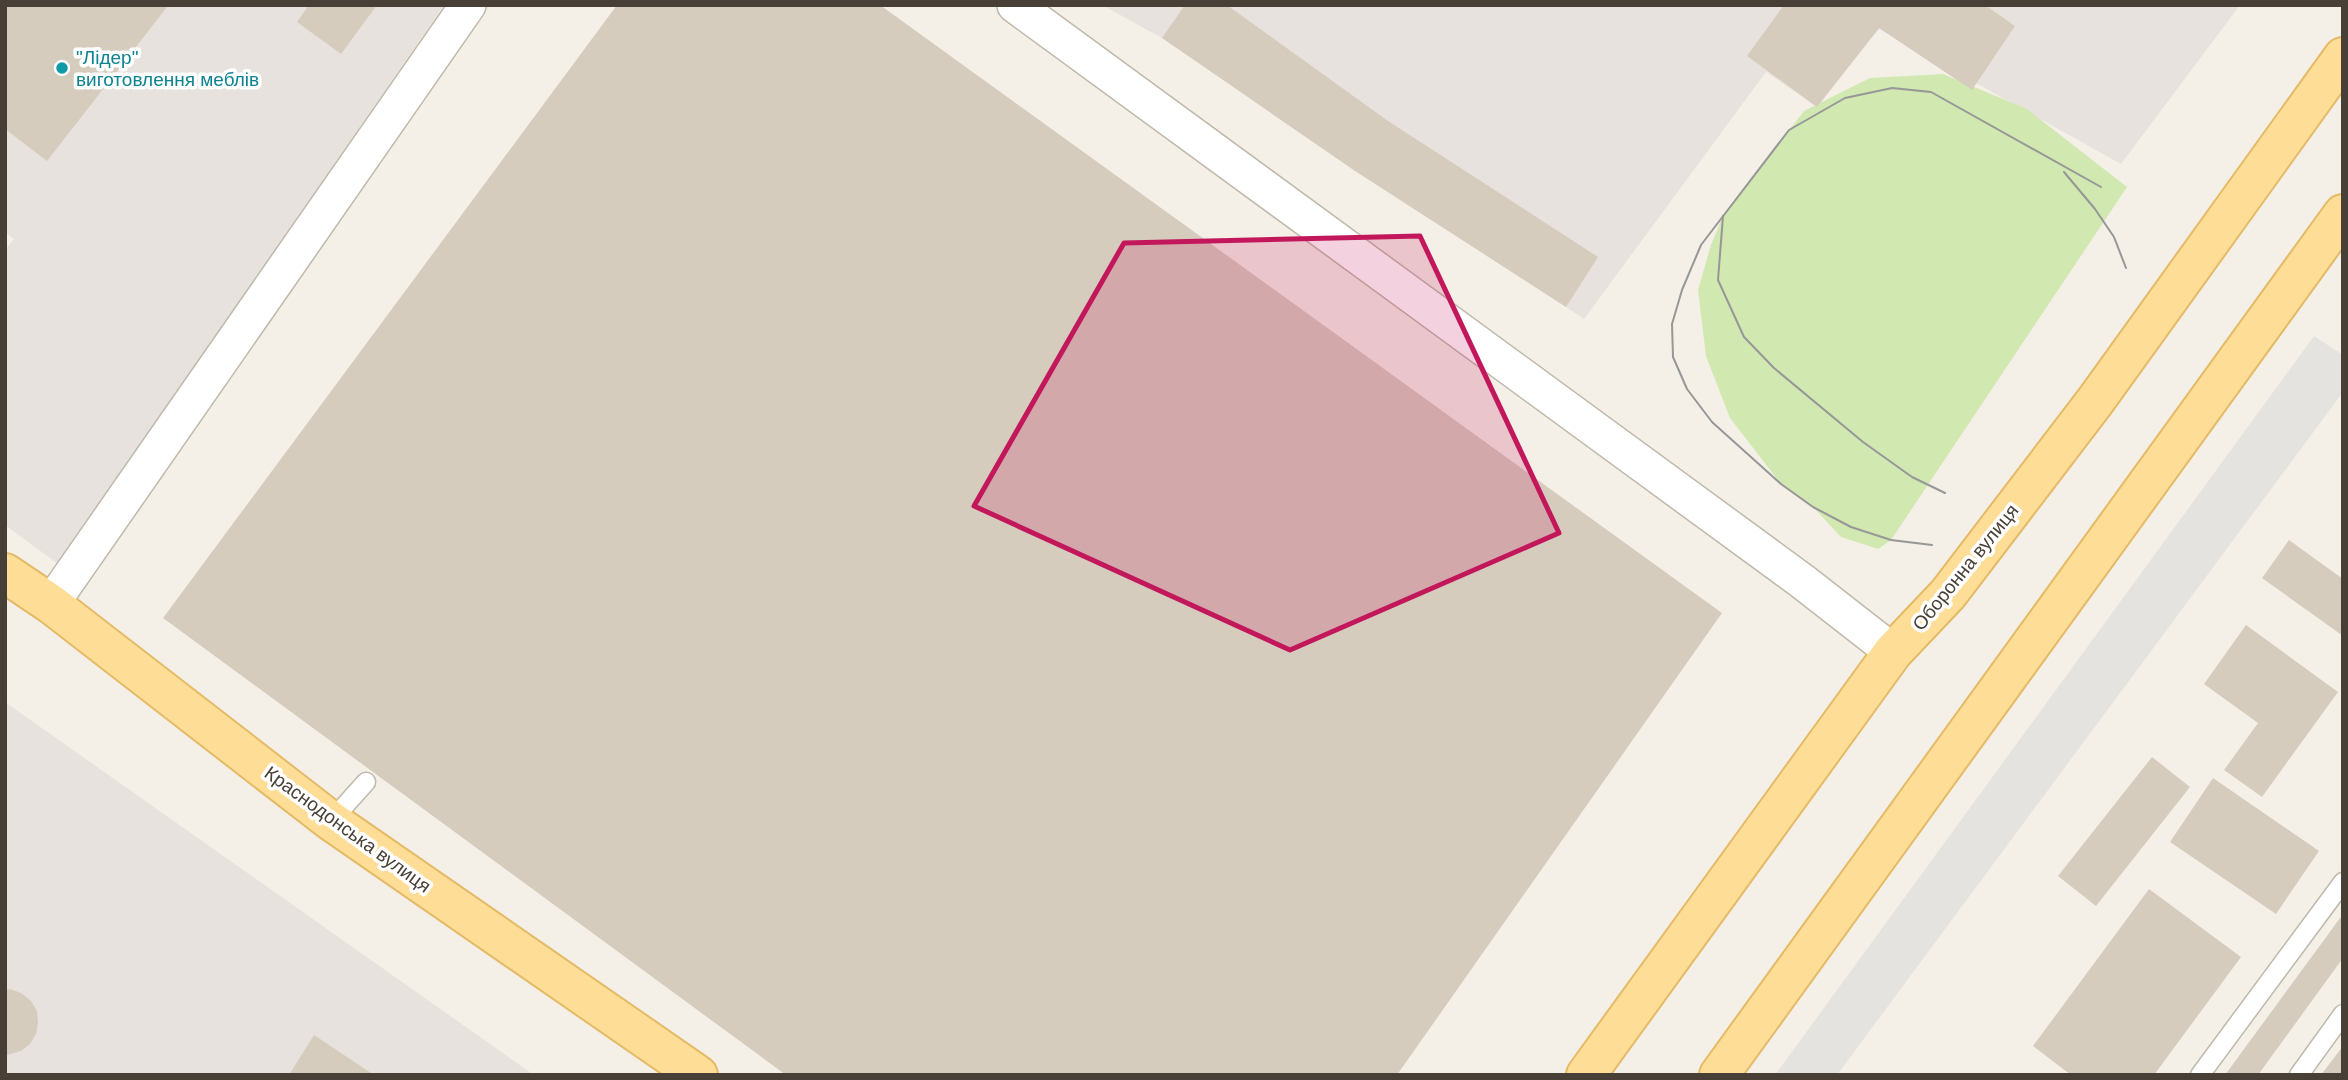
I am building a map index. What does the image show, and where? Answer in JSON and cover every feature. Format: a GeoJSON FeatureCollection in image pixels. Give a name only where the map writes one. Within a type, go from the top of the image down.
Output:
{"type":"FeatureCollection","features":[{"type":"Feature","properties":{"kind":"main road","name":"Оборонна вулиця"},"geometry":{"type":"LineString","coordinates":[[1586,1075],[1893,652],[1948,594],[2096,400],[2343,57]]}},
{"type":"Feature","properties":{"kind":"main road"},"geometry":{"type":"LineString","coordinates":[[1719,1075],[2343,214]]}},
{"type":"Feature","properties":{"kind":"main road","name":"Краснодонська вулиця"},"geometry":{"type":"LineString","coordinates":[[5,573],[51,604],[331,821],[698,1075]]}},
{"type":"Feature","properties":{"kind":"street"},"geometry":{"type":"LineString","coordinates":[[51,604],[468,5]]}},
{"type":"Feature","properties":{"kind":"street"},"geometry":{"type":"LineString","coordinates":[[1015,5],[1802,582],[1893,652]]}},
{"type":"Feature","properties":{"kind":"lane"},"geometry":{"type":"LineString","coordinates":[[331,821],[366,782]]}},
{"type":"Feature","properties":{"kind":"lane"},"geometry":{"type":"LineString","coordinates":[[2200,1075],[2343,882]]}},
{"type":"Feature","properties":{"kind":"lane"},"geometry":{"type":"LineString","coordinates":[[2299,1075],[2343,1014]]}},
{"type":"Feature","properties":{"kind":"highlighted area"},"geometry":{"type":"Polygon","coordinates":[[[1420,236],[1559,533],[1290,650],[974,506],[1124,243],[1420,236]]]}},
{"type":"Feature","properties":{"kind":"shaded area"},"geometry":{"type":"Polygon","coordinates":[[[5,5],[444,5],[58,564],[5,525],[5,250],[14,239],[5,232],[5,5]]]}},
{"type":"Feature","properties":{"kind":"shaded area"},"geometry":{"type":"Polygon","coordinates":[[[1102,5],[2240,5],[2121,164],[1879,29],[1817,107],[1766,72],[1584,319],[1162,38],[1102,5]]]}},
{"type":"Feature","properties":{"kind":"shaded area"},"geometry":{"type":"Polygon","coordinates":[[[2314,336],[2343,355],[2343,392],[1837,1075],[1775,1075],[2314,336]]]}},
{"type":"Feature","properties":{"kind":"shaded area"},"geometry":{"type":"Polygon","coordinates":[[[5,702],[534,1075],[5,1075],[5,702]]]}},
{"type":"Feature","properties":{"kind":"green space"},"geometry":{"type":"Polygon","coordinates":[[[1943,74],[2027,109],[2127,187],[1891,540],[1878,549],[1841,537],[1813,507],[1781,484],[1730,418],[1706,356],[1698,290],[1723,216],[1804,111],[1870,78],[1943,74]]]}},
{"type":"Feature","properties":{"kind":"building","name":"\"Лідер\" виготовлення меблів"},"geometry":{"type":"Polygon","coordinates":[[[5,5],[167,7],[47,161],[5,129],[5,5]]]}},
{"type":"Feature","properties":{"kind":"building"},"geometry":{"type":"Polygon","coordinates":[[[309,5],[377,5],[341,54],[297,22],[309,5]]]}},
{"type":"Feature","properties":{"kind":"building"},"geometry":{"type":"Polygon","coordinates":[[[617,5],[880,5],[1722,613],[1397,1075],[786,1075],[163,618],[617,5]]]}},
{"type":"Feature","properties":{"kind":"building"},"geometry":{"type":"Polygon","coordinates":[[[1185,5],[1227,5],[1388,121],[1598,257],[1566,307],[1355,171],[1162,38],[1185,5]]]}},
{"type":"Feature","properties":{"kind":"building"},"geometry":{"type":"Polygon","coordinates":[[[1784,5],[1985,5],[2015,26],[1972,90],[1879,28],[1817,107],[1747,56],[1784,5]]]}},
{"type":"Feature","properties":{"kind":"building"},"geometry":{"type":"Polygon","coordinates":[[[2289,540],[2343,579],[2343,636],[2262,578],[2289,540]]]}},
{"type":"Feature","properties":{"kind":"building"},"geometry":{"type":"Polygon","coordinates":[[[2246,625],[2338,692],[2262,797],[2224,770],[2258,723],[2204,684],[2246,625]]]}},
{"type":"Feature","properties":{"kind":"building"},"geometry":{"type":"Polygon","coordinates":[[[2152,757],[2190,787],[2096,906],[2058,876],[2152,757]]]}},
{"type":"Feature","properties":{"kind":"building"},"geometry":{"type":"Polygon","coordinates":[[[2213,778],[2319,851],[2276,914],[2170,842],[2213,778]]]}},
{"type":"Feature","properties":{"kind":"building"},"geometry":{"type":"Polygon","coordinates":[[[2149,889],[2241,957],[2154,1075],[2071,1075],[2033,1046],[2149,889]]]}},
{"type":"Feature","properties":{"kind":"building"},"geometry":{"type":"Polygon","coordinates":[[[2343,914],[2343,958],[2258,1075],[2225,1075],[2343,914]]]}},
{"type":"Feature","properties":{"kind":"building"},"geometry":{"type":"Polygon","coordinates":[[[10,989],[31,1001],[37,1011],[38,1023],[30,1044],[21,1051],[5,1055],[5,990],[10,989]]]}},
{"type":"Feature","properties":{"kind":"building"},"geometry":{"type":"Polygon","coordinates":[[[314,1035],[374,1075],[289,1075],[314,1035]]]}},
{"type":"Feature","properties":{"kind":"building"},"geometry":{"type":"Polygon","coordinates":[[[2343,1046],[2343,1075],[2321,1075],[2343,1046]]]}},
{"type":"Feature","properties":{"kind":"tram line"},"geometry":{"type":"LineString","coordinates":[[1932,545],[1891,540],[1851,527],[1813,507],[1781,484],[1712,422],[1687,389],[1673,357],[1672,324],[1682,290],[1701,245],[1789,130],[1845,98],[1892,88],[1931,92],[2101,187]]}},
{"type":"Feature","properties":{"kind":"tram line"},"geometry":{"type":"LineString","coordinates":[[2064,172],[2114,237],[2126,268]]}},
{"type":"Feature","properties":{"kind":"tram line"},"geometry":{"type":"LineString","coordinates":[[1723,216],[1718,280],[1744,337],[1774,368],[1863,442],[1912,477],[1945,493]]}},
{"type":"Feature","properties":{"kind":"place","name":"\"Лідер\" виготовлення меблів"},"geometry":{"type":"Point","coordinates":[62,68]}}]}
